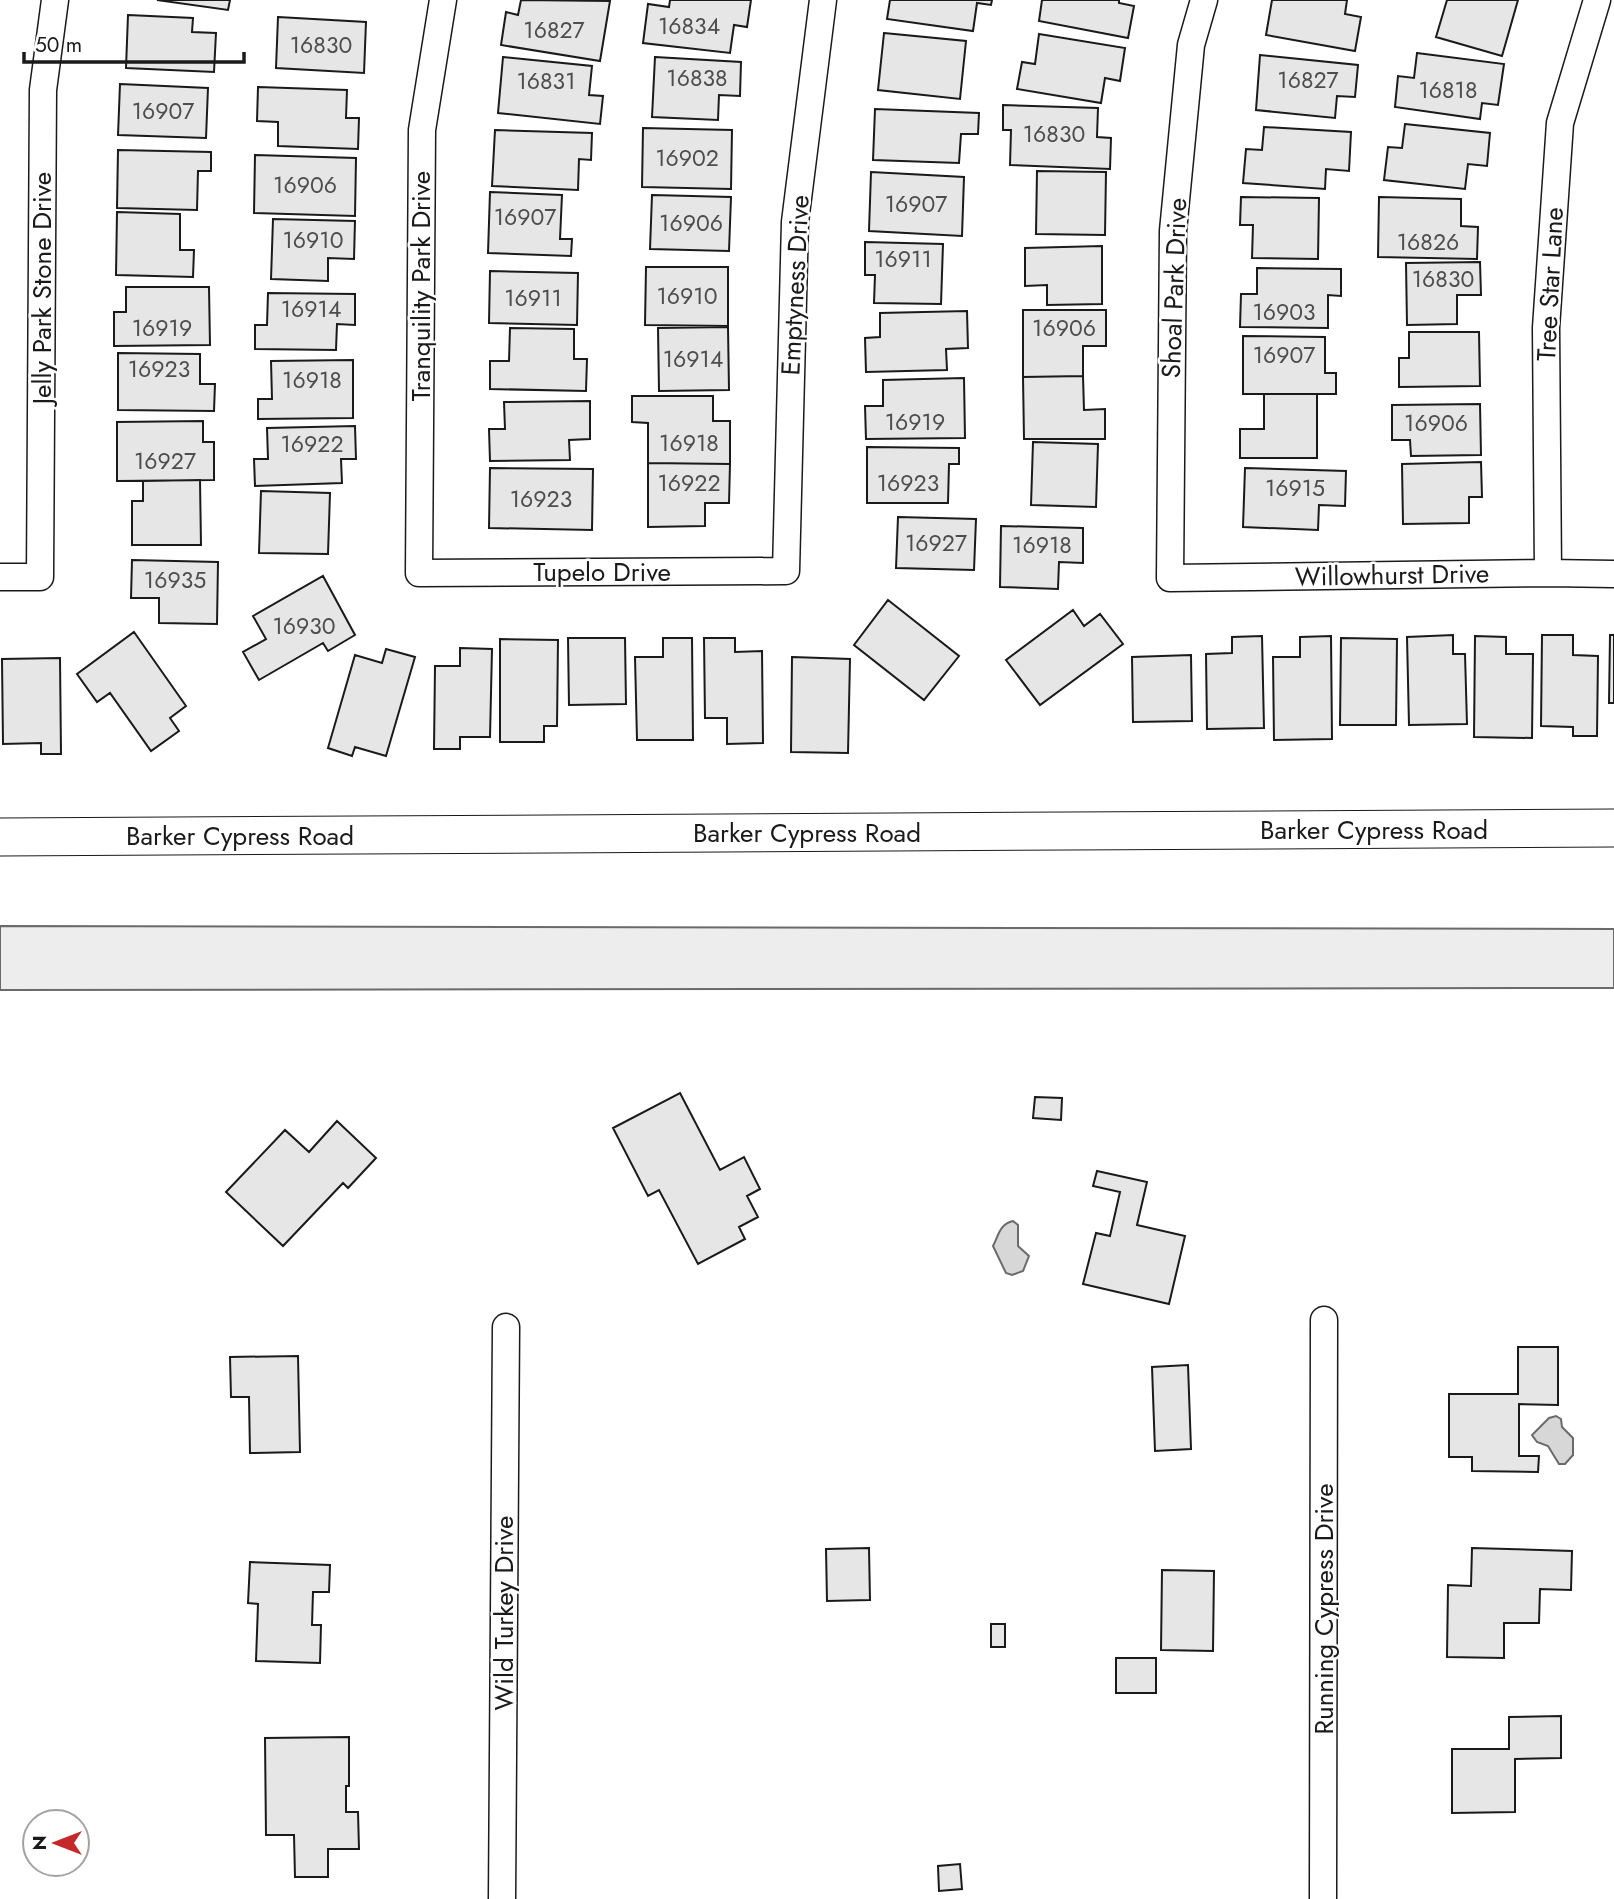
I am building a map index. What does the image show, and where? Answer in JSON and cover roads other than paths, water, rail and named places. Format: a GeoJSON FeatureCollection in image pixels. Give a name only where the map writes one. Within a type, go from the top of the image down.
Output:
{"type":"FeatureCollection","features":[{"type":"Feature","properties":{"kind":"street","name":"Jelly Park Stone Drive"},"geometry":{"type":"LineString","coordinates":[[0,577],[40,577],[43,90],[55,0]]}},
{"type":"Feature","properties":{"kind":"street","name":"Tranquility Park Drive"},"geometry":{"type":"LineString","coordinates":[[419,573],[422,130],[443,0]]}},
{"type":"Feature","properties":{"kind":"street","name":"Emptyness Drive"},"geometry":{"type":"LineString","coordinates":[[786,571],[795,222],[823,0]]}},
{"type":"Feature","properties":{"kind":"street","name":"Shoal Park Drive"},"geometry":{"type":"LineString","coordinates":[[1170,578],[1173,231],[1191,45],[1203,0]]}},
{"type":"Feature","properties":{"kind":"street","name":"Tree Star Lane"},"geometry":{"type":"LineString","coordinates":[[1548,573],[1546,328],[1560,123],[1597,0]]}},
{"type":"Feature","properties":{"kind":"street","name":"Tupelo Drive"},"geometry":{"type":"LineString","coordinates":[[419,573],[786,571]]}},
{"type":"Feature","properties":{"kind":"street","name":"Willowhurst Drive"},"geometry":{"type":"LineString","coordinates":[[1170,578],[1614,574]]}},
{"type":"Feature","properties":{"kind":"street","name":"Barker Cypress Road"},"geometry":{"type":"LineString","coordinates":[[0,837],[1614,828]]}},
{"type":"Feature","properties":{"kind":"street","name":"Running Cypress Drive"},"geometry":{"type":"LineString","coordinates":[[1323,1899],[1324,1320]]}},
{"type":"Feature","properties":{"kind":"street","name":"Wild Turkey Drive"},"geometry":{"type":"LineString","coordinates":[[502,1899],[506,1327]]}}]}
